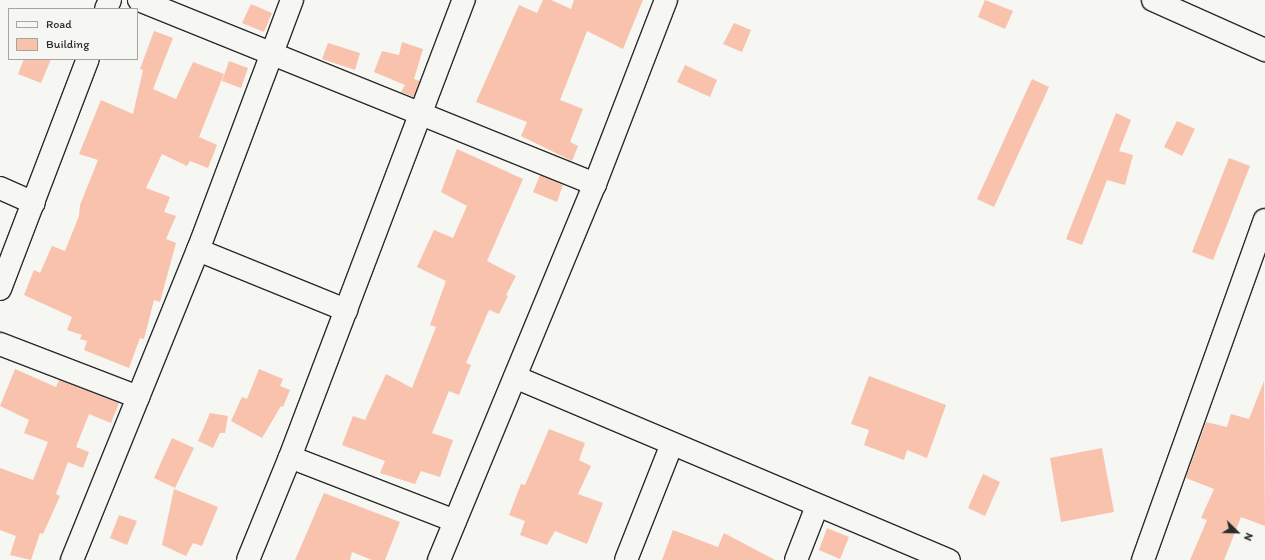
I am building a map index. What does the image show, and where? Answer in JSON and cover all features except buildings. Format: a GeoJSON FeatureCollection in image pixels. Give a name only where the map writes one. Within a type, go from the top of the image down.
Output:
{"type":"FeatureCollection","features":[{"type":"Feature","properties":{"kind":"street"},"geometry":{"type":"LineString","coordinates":[[139,0],[270,55],[594,184]]}},
{"type":"Feature","properties":{"kind":"street"},"geometry":{"type":"LineString","coordinates":[[72,560],[198,250],[270,55],[292,0]]}},
{"type":"Feature","properties":{"kind":"street"},"geometry":{"type":"LineString","coordinates":[[248,560],[290,457],[464,0]]}},
{"type":"Feature","properties":{"kind":"street"},"geometry":{"type":"LineString","coordinates":[[439,560],[454,520],[515,377],[594,184],[666,0]]}},
{"type":"Feature","properties":{"kind":"street"},"geometry":{"type":"LineString","coordinates":[[1163,2],[1265,50]]}},
{"type":"Feature","properties":{"kind":"street"},"geometry":{"type":"LineString","coordinates":[[0,289],[88,60]]}},
{"type":"Feature","properties":{"kind":"street"},"geometry":{"type":"LineString","coordinates":[[0,188],[34,203]]}},
{"type":"Feature","properties":{"kind":"street"},"geometry":{"type":"LineString","coordinates":[[1143,560],[1265,220]]}},
{"type":"Feature","properties":{"kind":"street"},"geometry":{"type":"LineString","coordinates":[[198,250],[346,310]]}},
{"type":"Feature","properties":{"kind":"street"},"geometry":{"type":"LineString","coordinates":[[0,344],[138,397]]}},
{"type":"Feature","properties":{"kind":"street"},"geometry":{"type":"LineString","coordinates":[[515,377],[817,506],[948,560]]}},
{"type":"Feature","properties":{"kind":"street"},"geometry":{"type":"LineString","coordinates":[[626,560],[672,444]]}},
{"type":"Feature","properties":{"kind":"street"},"geometry":{"type":"LineString","coordinates":[[290,457],[454,520]]}},
{"type":"Feature","properties":{"kind":"street"},"geometry":{"type":"LineString","coordinates":[[796,560],[817,506]]}}]}
